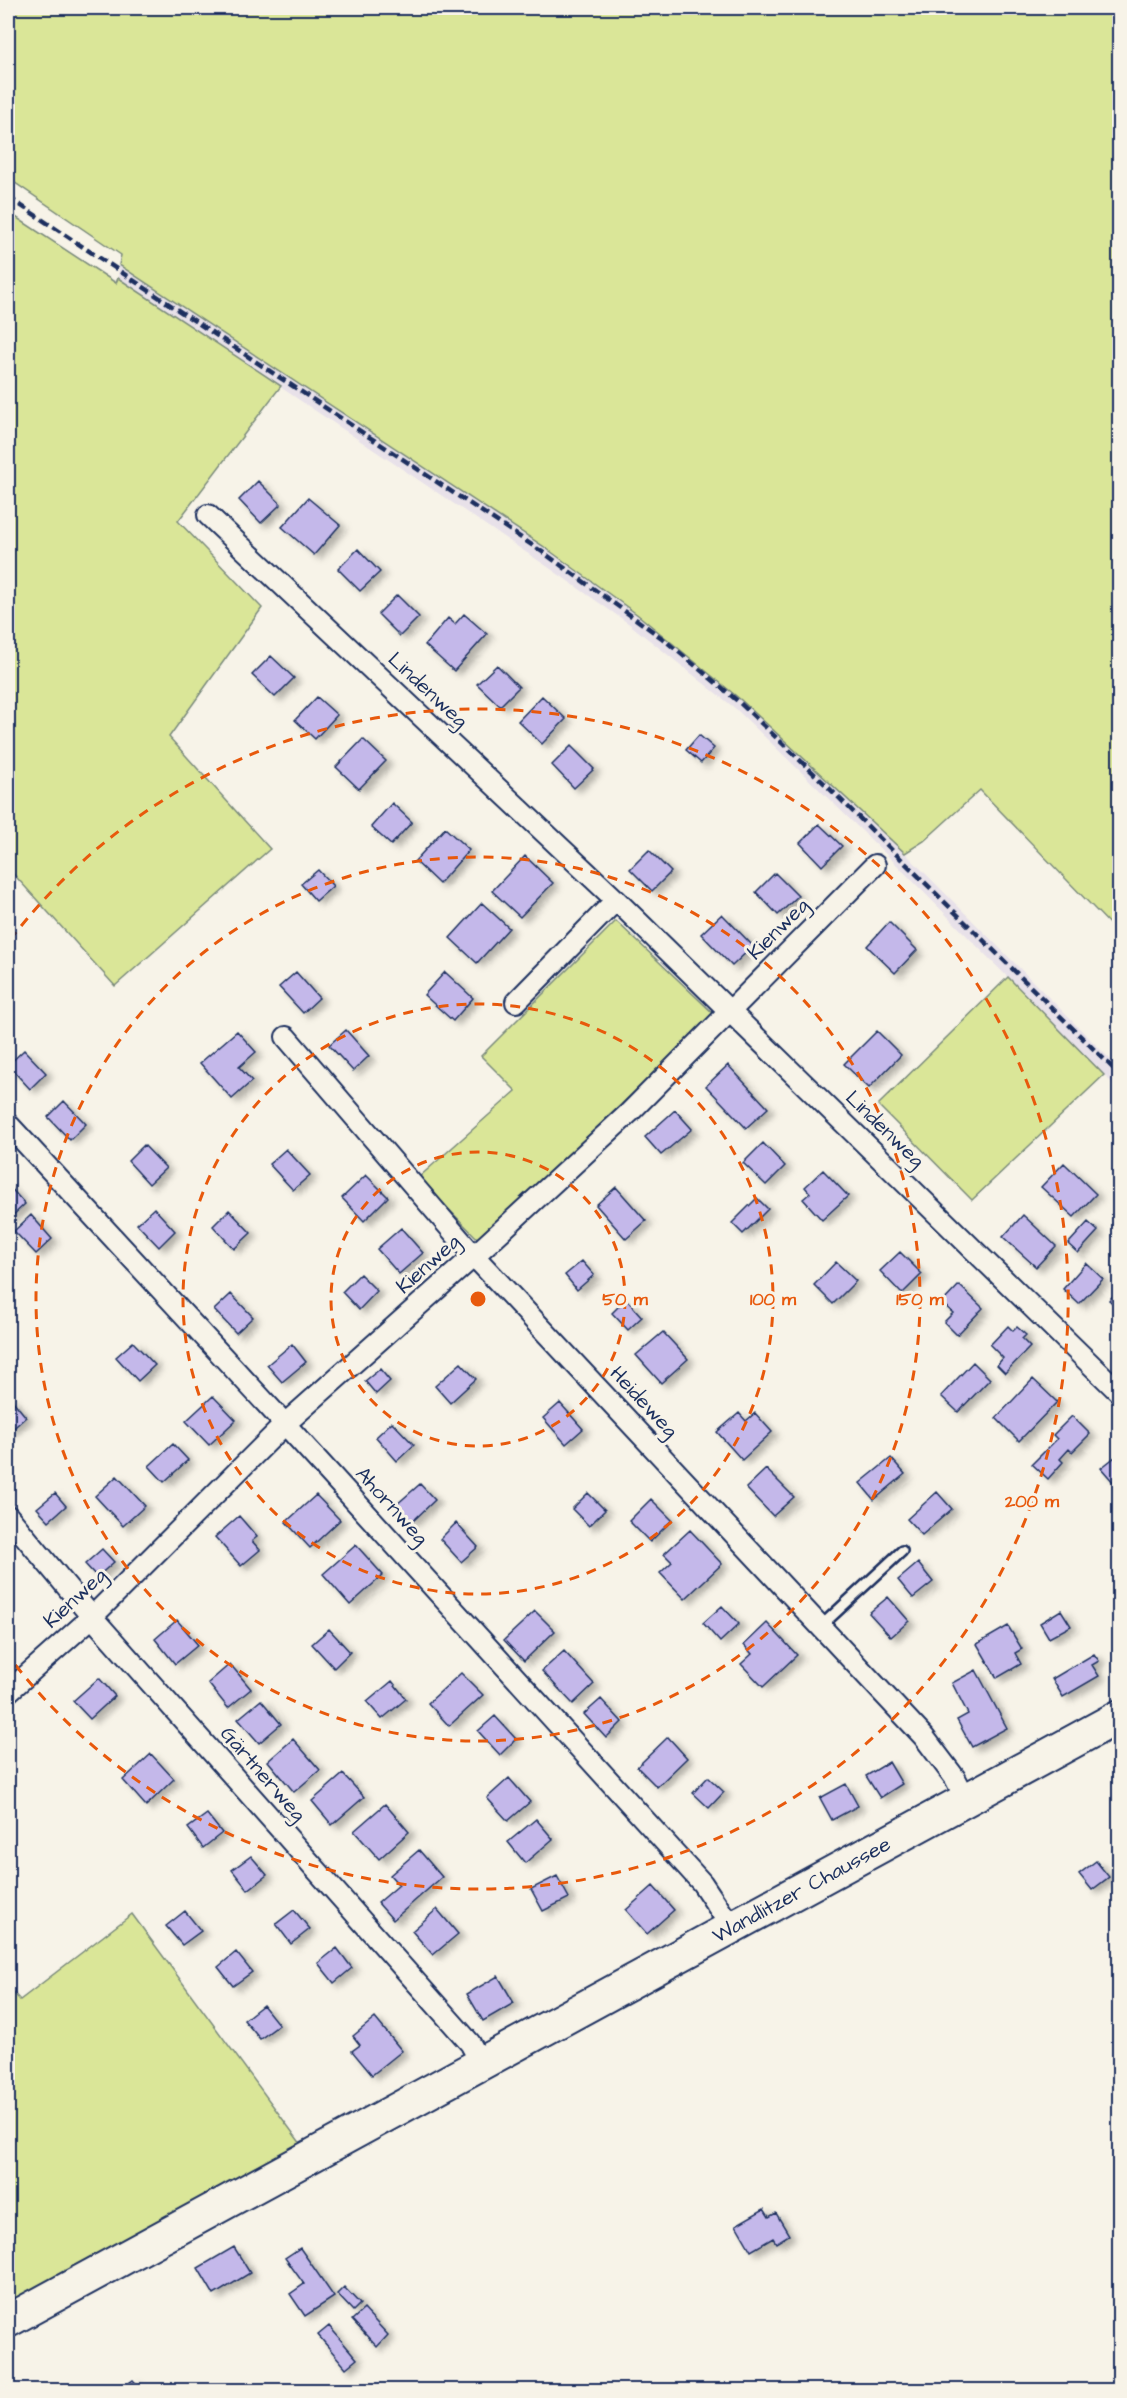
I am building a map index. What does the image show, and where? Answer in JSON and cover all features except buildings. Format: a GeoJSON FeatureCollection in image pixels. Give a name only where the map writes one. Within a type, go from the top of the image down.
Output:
{"type":"FeatureCollection","features":[{"type":"Feature","properties":{"kind":"main road","name":"Wandlitzer Chaussee"},"geometry":{"type":"LineString","coordinates":[[8,2320],[1119,1716]]}},
{"type":"Feature","properties":{"kind":"street","name":"Lindenweg"},"geometry":{"type":"LineString","coordinates":[[208,515],[616,900],[1119,1394]]}},
{"type":"Feature","properties":{"kind":"street","name":"Kienweg"},"geometry":{"type":"LineString","coordinates":[[8,1692],[92,1617],[285,1424],[474,1256],[629,1113],[875,865]]}},
{"type":"Feature","properties":{"kind":"street"},"geometry":{"type":"LineString","coordinates":[[516,1002],[616,900]]}},
{"type":"Feature","properties":{"kind":"street","name":"Heideweg"},"geometry":{"type":"LineString","coordinates":[[286,1037],[474,1256],[924,1737],[955,1778],[966,1799]]}},
{"type":"Feature","properties":{"kind":"street","name":"Ahornweg"},"geometry":{"type":"LineString","coordinates":[[8,1124],[285,1424],[702,1883],[732,1928]]}},
{"type":"Feature","properties":{"kind":"street","name":"Gärtnerweg"},"geometry":{"type":"LineString","coordinates":[[8,1516],[92,1617],[470,2043],[482,2063]]}},
{"type":"Feature","properties":{"kind":"lane"},"geometry":{"type":"LineString","coordinates":[[820,1626],[902,1551]]}},
{"type":"Feature","properties":{"kind":"shaded area"},"geometry":{"type":"Polygon","coordinates":[[[119,265],[543,546],[638,615],[741,700],[905,853],[1119,1068],[1119,1090],[893,861],[736,709],[628,623],[548,567],[118,278],[119,265]]]}},
{"type":"Feature","properties":{"kind":"green space"},"geometry":{"type":"Polygon","coordinates":[[[8,8],[1119,8],[1119,934],[980,790],[924,841],[905,853],[741,700],[638,615],[543,546],[119,265],[121,255],[8,178],[8,8]]]}},
{"type":"Feature","properties":{"kind":"green space"},"geometry":{"type":"Polygon","coordinates":[[[8,212],[116,283],[118,278],[281,386],[178,521],[262,608],[169,737],[270,849],[115,986],[8,868],[8,212]]]}},
{"type":"Feature","properties":{"kind":"green space"},"geometry":{"type":"Polygon","coordinates":[[[616,921],[715,1015],[479,1240],[418,1178],[516,1091],[481,1056],[616,921]]]}},
{"type":"Feature","properties":{"kind":"green space"},"geometry":{"type":"Polygon","coordinates":[[[1008,977],[1104,1075],[972,1200],[878,1105],[1008,977]]]}},
{"type":"Feature","properties":{"kind":"green space"},"geometry":{"type":"Polygon","coordinates":[[[132,1914],[304,2148],[8,2308],[8,1987],[20,2000],[132,1914]]]}},
{"type":"Feature","properties":{"kind":"railway"},"geometry":{"type":"LineString","coordinates":[[8,197],[544,553],[662,638],[739,702],[826,785],[1120,1075]]}}]}
